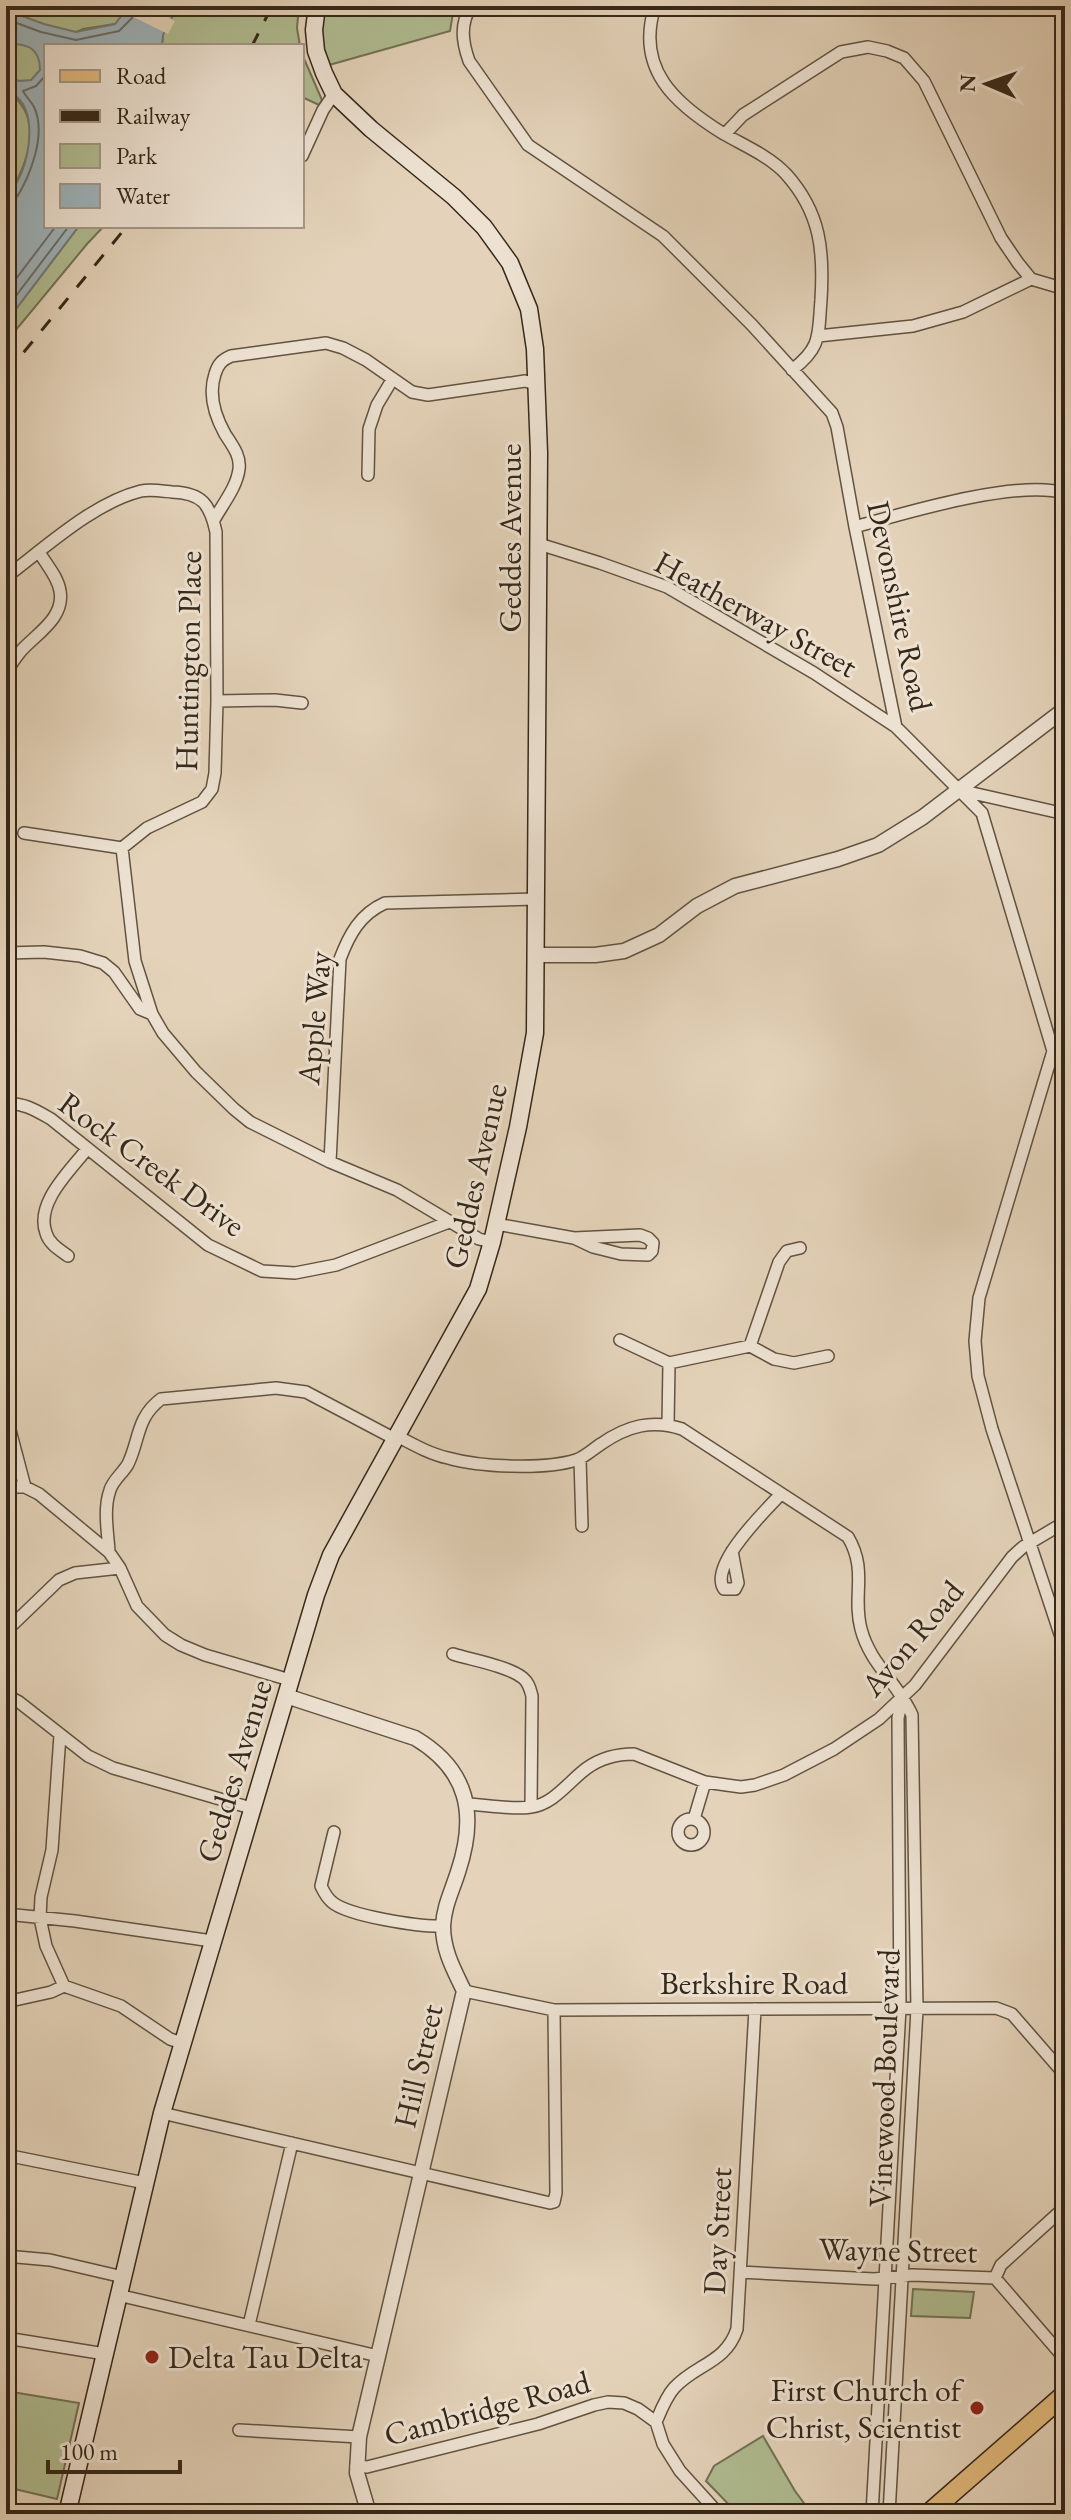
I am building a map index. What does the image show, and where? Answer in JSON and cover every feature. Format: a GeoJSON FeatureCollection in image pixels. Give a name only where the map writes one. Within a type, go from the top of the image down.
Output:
{"type":"FeatureCollection","features":[{"type":"Feature","properties":{"kind":"main road","name":"Geddes Avenue"},"geometry":{"type":"LineString","coordinates":[[67,2514],[162,2113],[316,1595],[331,1555],[478,1289],[523,1106],[535,1033],[539,453],[534,339],[529,309],[520,284],[497,243],[462,204],[371,129],[334,94],[316,51],[314,30],[317,6]]}},
{"type":"Feature","properties":{"kind":"main road"},"geometry":{"type":"LineString","coordinates":[[928,2514],[1065,2394]]}},
{"type":"Feature","properties":{"kind":"street","name":"Devonshire Road"},"geometry":{"type":"LineString","coordinates":[[471,6],[462,29],[469,61],[528,145],[663,236],[752,325],[832,413],[896,727],[982,813],[1059,1051],[979,1298],[975,1341],[978,1376],[992,1429],[1065,1649]]}},
{"type":"Feature","properties":{"kind":"street"},"geometry":{"type":"LineString","coordinates":[[655,6],[651,23],[651,50],[669,92],[688,110],[770,160],[785,173],[799,191],[821,238],[823,266],[818,336],[815,348],[805,361],[792,370]]}},
{"type":"Feature","properties":{"kind":"street"},"geometry":{"type":"LineString","coordinates":[[725,134],[743,115],[841,52],[868,47],[904,58],[924,81],[1001,238],[1031,279],[1065,289]]}},
{"type":"Feature","properties":{"kind":"street"},"geometry":{"type":"LineString","coordinates":[[304,152],[326,104],[334,94]]}},
{"type":"Feature","properties":{"kind":"street"},"geometry":{"type":"LineString","coordinates":[[818,336],[913,326],[963,312],[1031,279]]}},
{"type":"Feature","properties":{"kind":"street"},"geometry":{"type":"LineString","coordinates":[[214,520],[236,481],[240,466],[212,401],[212,382],[217,368],[222,360],[231,356],[326,343],[366,360],[412,392],[428,395],[525,381],[536,384]]}},
{"type":"Feature","properties":{"kind":"street"},"geometry":{"type":"LineString","coordinates":[[368,475],[369,429],[377,405],[392,380]]}},
{"type":"Feature","properties":{"kind":"street"},"geometry":{"type":"LineString","coordinates":[[855,527],[1005,492],[1049,489],[1065,493]]}},
{"type":"Feature","properties":{"kind":"street"},"geometry":{"type":"LineString","coordinates":[[6,577],[112,501],[144,490],[180,492],[197,497],[208,505],[214,520]]}},
{"type":"Feature","properties":{"kind":"street","name":"Huntington Place"},"geometry":{"type":"LineString","coordinates":[[122,848],[147,828],[202,802],[212,789],[217,701],[214,520]]}},
{"type":"Feature","properties":{"kind":"street","name":"Heatherway Street"},"geometry":{"type":"LineString","coordinates":[[539,544],[667,587],[814,673],[896,727]]}},
{"type":"Feature","properties":{"kind":"street"},"geometry":{"type":"LineString","coordinates":[[6,672],[18,654],[52,620],[60,600],[57,581],[39,552]]}},
{"type":"Feature","properties":{"kind":"street"},"geometry":{"type":"LineString","coordinates":[[217,701],[302,703]]}},
{"type":"Feature","properties":{"kind":"street"},"geometry":{"type":"LineString","coordinates":[[536,955],[615,954],[659,935],[706,900],[735,886],[838,859],[878,845],[923,817],[1065,709]]}},
{"type":"Feature","properties":{"kind":"street"},"geometry":{"type":"LineString","coordinates":[[959,790],[1065,814]]}},
{"type":"Feature","properties":{"kind":"street"},"geometry":{"type":"LineString","coordinates":[[24,833],[122,848],[135,961],[152,1014],[178,1052],[234,1109],[250,1122],[330,1162],[397,1190],[479,1239],[492,1242]]}},
{"type":"Feature","properties":{"kind":"street","name":"Apple Way"},"geometry":{"type":"LineString","coordinates":[[330,1162],[340,959],[357,925],[374,908],[385,903],[536,899]]}},
{"type":"Feature","properties":{"kind":"street"},"geometry":{"type":"LineString","coordinates":[[6,953],[44,952],[92,958],[114,972],[140,1009],[152,1014]]}},
{"type":"Feature","properties":{"kind":"street","name":"Rock Creek Drive"},"geometry":{"type":"LineString","coordinates":[[6,1104],[32,1108],[51,1119],[208,1245],[262,1271],[295,1273],[336,1265],[449,1222]]}},
{"type":"Feature","properties":{"kind":"street"},"geometry":{"type":"LineString","coordinates":[[68,1256],[51,1242],[45,1232],[44,1220],[52,1195],[87,1149]]}},
{"type":"Feature","properties":{"kind":"street"},"geometry":{"type":"LineString","coordinates":[[496,1224],[574,1238],[640,1235],[653,1243],[648,1255],[621,1254],[574,1238]]}},
{"type":"Feature","properties":{"kind":"street"},"geometry":{"type":"LineString","coordinates":[[750,1346],[779,1262],[787,1251],[800,1248]]}},
{"type":"Feature","properties":{"kind":"street"},"geometry":{"type":"LineString","coordinates":[[620,1340],[669,1363],[750,1346],[774,1359],[794,1363],[828,1356]]}},
{"type":"Feature","properties":{"kind":"street"},"geometry":{"type":"LineString","coordinates":[[109,1552],[106,1519],[110,1489],[128,1465],[149,1408],[161,1399],[276,1388],[306,1392],[396,1438],[448,1458],[539,1466],[580,1459],[604,1441],[633,1427],[656,1423],[668,1425],[669,1363]]}},
{"type":"Feature","properties":{"kind":"street"},"geometry":{"type":"LineString","coordinates":[[6,1415],[25,1487]]}},
{"type":"Feature","properties":{"kind":"street","name":"Vinewood Boulevard"},"geometry":{"type":"LineString","coordinates":[[668,1425],[682,1429],[848,1537],[860,1564],[859,1615],[864,1638],[874,1660],[903,1695],[912,1715],[917,2009],[889,2514]]}},
{"type":"Feature","properties":{"kind":"street"},"geometry":{"type":"LineString","coordinates":[[580,1459],[582,1526]]}},
{"type":"Feature","properties":{"kind":"street"},"geometry":{"type":"LineString","coordinates":[[6,1487],[25,1487],[39,1494],[109,1552],[120,1568],[137,1606],[165,1635],[181,1645],[415,1738],[430,1747],[450,1768],[464,1789],[468,1804],[531,1807],[532,1696],[529,1685],[512,1672],[453,1654]]}},
{"type":"Feature","properties":{"kind":"street"},"geometry":{"type":"LineString","coordinates":[[732,1551],[781,1494]]}},
{"type":"Feature","properties":{"kind":"street"},"geometry":{"type":"LineString","coordinates":[[86,1532],[106,1519]]}},
{"type":"Feature","properties":{"kind":"street","name":"Avon Road"},"geometry":{"type":"LineString","coordinates":[[531,1807],[549,1799],[587,1768],[623,1754],[634,1754],[705,1782],[741,1787],[784,1775],[879,1719],[915,1685],[1012,1557],[1065,1522]]}},
{"type":"Feature","properties":{"kind":"street"},"geometry":{"type":"LineString","coordinates":[[6,1631],[68,1575],[120,1568]]}},
{"type":"Feature","properties":{"kind":"street"},"geometry":{"type":"LineString","coordinates":[[6,1695],[88,1756],[113,1768],[251,1808]]}},
{"type":"Feature","properties":{"kind":"street","name":"Vinewood Boulevard"},"geometry":{"type":"LineString","coordinates":[[872,2514],[900,2008],[898,1718],[903,1695]]}},
{"type":"Feature","properties":{"kind":"street"},"geometry":{"type":"LineString","coordinates":[[60,1735],[52,1850],[41,1897],[40,1918],[46,1946],[64,1986]]}},
{"type":"Feature","properties":{"kind":"street"},"geometry":{"type":"LineString","coordinates":[[694,1819],[705,1782]]}},
{"type":"Feature","properties":{"kind":"street","name":"Hill Street"},"geometry":{"type":"LineString","coordinates":[[369,2514],[356,2466],[359,2437],[464,1991],[447,1954],[443,1926],[448,1896],[464,1850],[468,1804]]}},
{"type":"Feature","properties":{"kind":"street"},"geometry":{"type":"LineString","coordinates":[[334,1832],[321,1886],[332,1902],[379,1917],[443,1926]]}},
{"type":"Feature","properties":{"kind":"street"},"geometry":{"type":"LineString","coordinates":[[6,1914],[212,1941]]}},
{"type":"Feature","properties":{"kind":"street"},"geometry":{"type":"LineString","coordinates":[[6,2002],[64,1986],[121,2006],[170,2039],[182,2043]]}},
{"type":"Feature","properties":{"kind":"street","name":"Berkshire Road"},"geometry":{"type":"LineString","coordinates":[[464,1991],[554,2010],[996,2008],[1007,2010],[1065,2075]]}},
{"type":"Feature","properties":{"kind":"street","name":"Day Street"},"geometry":{"type":"LineString","coordinates":[[656,2422],[674,2388],[723,2354],[737,2329],[755,2009]]}},
{"type":"Feature","properties":{"kind":"street"},"geometry":{"type":"LineString","coordinates":[[162,2113],[545,2203],[554,2202],[554,2010]]}},
{"type":"Feature","properties":{"kind":"street"},"geometry":{"type":"LineString","coordinates":[[249,2325],[292,2143]]}},
{"type":"Feature","properties":{"kind":"street"},"geometry":{"type":"LineString","coordinates":[[6,2155],[145,2183]]}},
{"type":"Feature","properties":{"kind":"street"},"geometry":{"type":"LineString","coordinates":[[995,2278],[1001,2265],[1065,2207]]}},
{"type":"Feature","properties":{"kind":"street"},"geometry":{"type":"LineString","coordinates":[[6,2256],[50,2260],[123,2277]]}},
{"type":"Feature","properties":{"kind":"street","name":"Wayne Street"},"geometry":{"type":"LineString","coordinates":[[740,2272],[886,2278],[995,2278],[1065,2359]]}},
{"type":"Feature","properties":{"kind":"street"},"geometry":{"type":"LineString","coordinates":[[118,2295],[378,2356]]}},
{"type":"Feature","properties":{"kind":"street"},"geometry":{"type":"LineString","coordinates":[[6,2338],[105,2354]]}},
{"type":"Feature","properties":{"kind":"street","name":"Cambridge Road"},"geometry":{"type":"LineString","coordinates":[[356,2466],[367,2467],[538,2424],[608,2402],[624,2403],[656,2422]]}},
{"type":"Feature","properties":{"kind":"street"},"geometry":{"type":"LineString","coordinates":[[656,2422],[663,2444],[680,2471],[719,2514]]}},
{"type":"Feature","properties":{"kind":"street"},"geometry":{"type":"LineString","coordinates":[[239,2430],[359,2437]]}},
{"type":"Feature","properties":{"kind":"street"},"geometry":{"type":"LineString","coordinates":[[875,2464],[891,2465]]}},
{"type":"Feature","properties":{"kind":"green space"},"geometry":{"type":"Polygon","coordinates":[[[6,6],[299,6],[300,44],[162,44],[163,35],[115,24],[83,29],[44,44],[44,98],[6,83],[6,6]]]}},
{"type":"Feature","properties":{"kind":"green space"},"geometry":{"type":"Polygon","coordinates":[[[327,6],[442,6],[453,13],[450,31],[329,65],[322,36],[327,6]]]}},
{"type":"Feature","properties":{"kind":"green space"},"geometry":{"type":"Polygon","coordinates":[[[304,59],[322,100],[319,105],[304,98],[304,59]]]}},
{"type":"Feature","properties":{"kind":"green space"},"geometry":{"type":"Polygon","coordinates":[[[6,90],[27,114],[30,139],[24,165],[6,201],[6,90]]]}},
{"type":"Feature","properties":{"kind":"green space"},"geometry":{"type":"Polygon","coordinates":[[[77,228],[102,228],[6,342],[6,322],[77,228]]]}},
{"type":"Feature","properties":{"kind":"green space"},"geometry":{"type":"Polygon","coordinates":[[[913,2289],[974,2292],[970,2318],[911,2316],[913,2289]]]}},
{"type":"Feature","properties":{"kind":"green space"},"geometry":{"type":"Polygon","coordinates":[[[6,2391],[79,2403],[57,2499],[6,2487],[6,2391]]]}},
{"type":"Feature","properties":{"kind":"green space"},"geometry":{"type":"Polygon","coordinates":[[[763,2436],[812,2514],[738,2514],[706,2481],[714,2466],[763,2436]]]}},
{"type":"Feature","properties":{"kind":"water"},"geometry":{"type":"Polygon","coordinates":[[[129,6],[178,6],[163,35],[162,44],[44,44],[44,228],[77,228],[6,322],[6,205],[27,156],[29,130],[24,106],[17,97],[6,91],[6,76],[19,81],[31,80],[40,70],[35,51],[20,44],[6,44],[6,10],[76,32],[115,24],[129,6]]]}},
{"type":"Feature","properties":{"kind":"pier"},"geometry":{"type":"Polygon","coordinates":[[[124,6],[148,6],[175,21],[168,34],[121,11],[124,6]]]}},
{"type":"Feature","properties":{"kind":"railway"},"geometry":{"type":"LineString","coordinates":[[253,44],[272,6]]}},
{"type":"Feature","properties":{"kind":"railway"},"geometry":{"type":"LineString","coordinates":[[6,374],[125,228]]}},
{"type":"Feature","properties":{"kind":"place","name":"Delta Tau Delta"},"geometry":{"type":"Point","coordinates":[152,2357]}},
{"type":"Feature","properties":{"kind":"place","name":"First Church of Christ, Scientist"},"geometry":{"type":"Point","coordinates":[977,2408]}}]}
